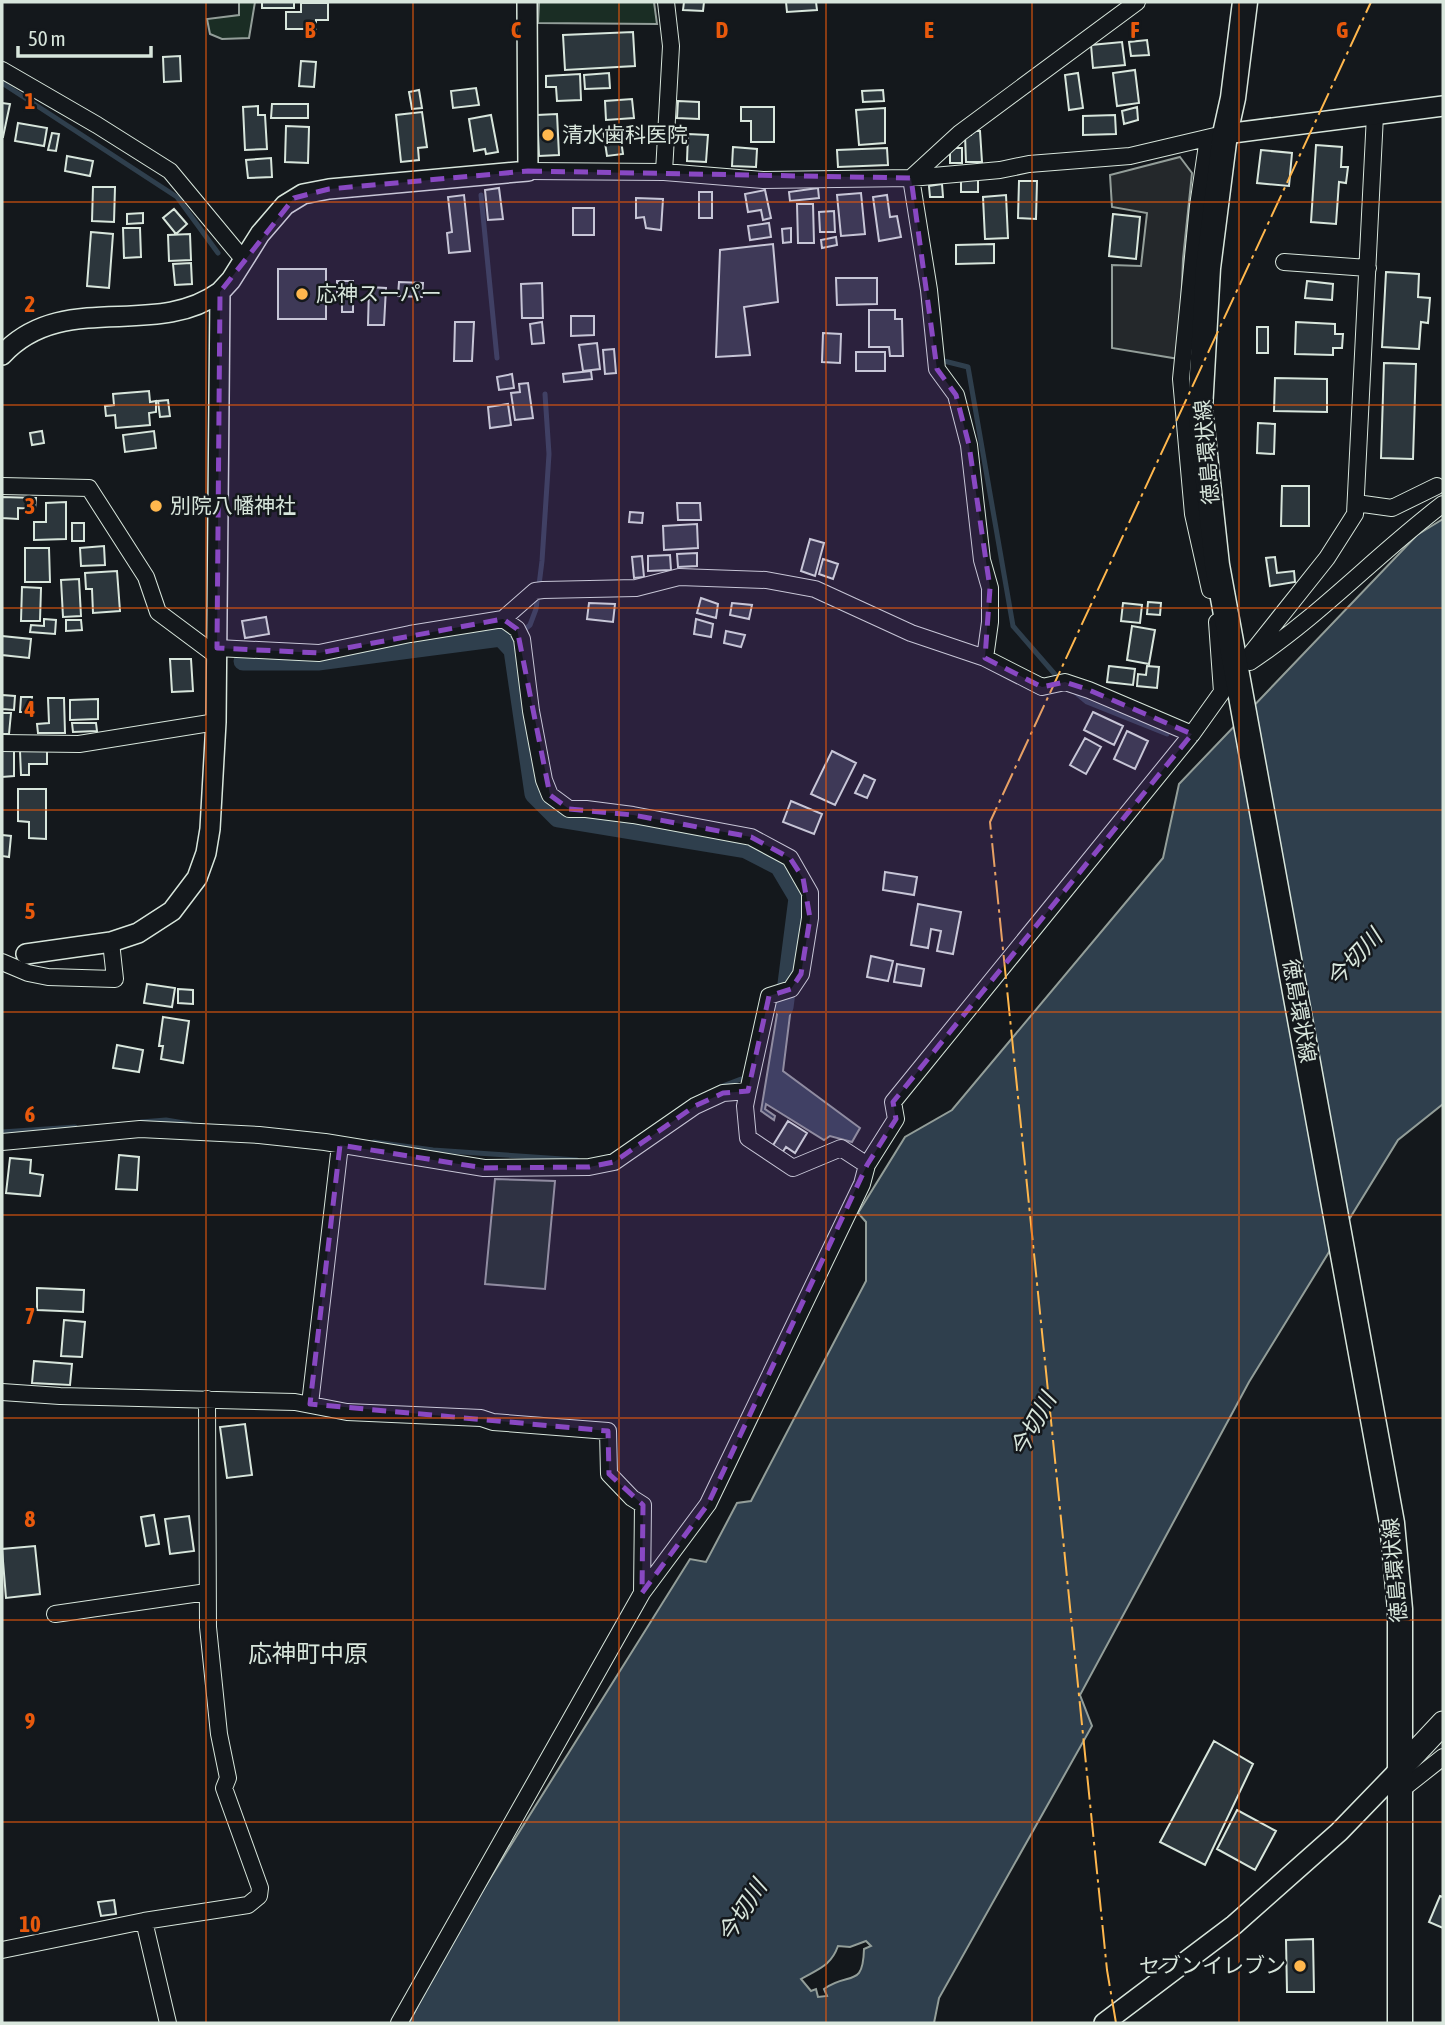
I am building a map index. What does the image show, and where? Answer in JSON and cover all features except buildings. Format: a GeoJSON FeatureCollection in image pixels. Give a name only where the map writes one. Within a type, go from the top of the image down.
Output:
{"type":"FeatureCollection","features":[{"type":"Feature","properties":{"kind":"main road","name":"徳島環状線"},"geometry":{"type":"LineString","coordinates":[[1245,2],[1233,98],[1216,136],[1200,409],[1217,565],[1392,1523],[1400,1609],[1400,2023]]}},
{"type":"Feature","properties":{"kind":"main road"},"geometry":{"type":"LineString","coordinates":[[1400,1781],[1443,1723]]}},
{"type":"Feature","properties":{"kind":"street"},"geometry":{"type":"LineString","coordinates":[[527,2],[528,171]]}},
{"type":"Feature","properties":{"kind":"street"},"geometry":{"type":"LineString","coordinates":[[664,172],[671,46],[666,2]]}},
{"type":"Feature","properties":{"kind":"street"},"geometry":{"type":"LineString","coordinates":[[911,178],[960,133],[1137,2]]}},
{"type":"Feature","properties":{"kind":"street"},"geometry":{"type":"LineString","coordinates":[[2,70],[170,171],[243,258]]}},
{"type":"Feature","properties":{"kind":"street"},"geometry":{"type":"LineString","coordinates":[[2,355],[14,342],[52,323],[175,312],[207,301],[231,280],[260,234],[285,205],[303,194],[329,189],[528,171],[664,172],[764,180],[911,178],[1000,170],[1029,164],[1130,156],[1216,136],[1443,106]]}},
{"type":"Feature","properties":{"kind":"street"},"geometry":{"type":"LineString","coordinates":[[1237,671],[1327,558],[1356,514],[1375,115]]}},
{"type":"Feature","properties":{"kind":"street"},"geometry":{"type":"LineString","coordinates":[[399,2023],[642,1592],[708,1504],[862,1184],[867,1165],[896,1119],[893,1102],[1192,734],[1222,692],[1217,624],[1193,513],[1181,379],[1198,206],[1216,136]]}},
{"type":"Feature","properties":{"kind":"street"},"geometry":{"type":"LineString","coordinates":[[911,178],[929,290],[937,369],[956,396],[969,445],[982,560],[990,588],[990,622],[985,658]]}},
{"type":"Feature","properties":{"kind":"street"},"geometry":{"type":"LineString","coordinates":[[1284,262],[1368,268]]}},
{"type":"Feature","properties":{"kind":"street"},"geometry":{"type":"LineString","coordinates":[[2,960],[111,942],[138,933],[172,911],[197,878],[206,853],[210,829],[216,722],[220,292]]}},
{"type":"Feature","properties":{"kind":"street"},"geometry":{"type":"LineString","coordinates":[[2,486],[89,488],[146,577],[158,612],[217,652],[319,653],[410,634],[503,620],[539,591],[636,588],[679,577],[766,580],[815,589],[911,633],[985,658],[1042,687],[1065,682],[1192,734]]}},
{"type":"Feature","properties":{"kind":"street"},"geometry":{"type":"LineString","coordinates":[[1356,503],[1392,508],[1437,486]]}},
{"type":"Feature","properties":{"kind":"street"},"geometry":{"type":"LineString","coordinates":[[1237,671],[1282,641],[1443,504]]}},
{"type":"Feature","properties":{"kind":"street"},"geometry":{"type":"LineString","coordinates":[[503,620],[519,634],[544,780],[550,794],[569,809],[634,815],[751,838],[790,858],[810,893],[810,918],[801,974],[785,991],[769,996],[745,1106],[748,1138],[793,1168],[841,1148],[867,1165]]}},
{"type":"Feature","properties":{"kind":"street"},"geometry":{"type":"LineString","coordinates":[[2,743],[79,744],[216,722]]}},
{"type":"Feature","properties":{"kind":"street"},"geometry":{"type":"LineString","coordinates":[[2,960],[27,973],[48,977],[115,979],[111,942]]}},
{"type":"Feature","properties":{"kind":"street"},"geometry":{"type":"LineString","coordinates":[[2,1142],[140,1129],[259,1135],[340,1144],[484,1168],[589,1167],[614,1162],[695,1106],[723,1093],[748,1091]]}},
{"type":"Feature","properties":{"kind":"street"},"geometry":{"type":"LineString","coordinates":[[310,1404],[340,1144]]}},
{"type":"Feature","properties":{"kind":"street"},"geometry":{"type":"LineString","coordinates":[[2,1392],[295,1402],[347,1412],[481,1418],[493,1422],[608,1431],[609,1474],[632,1498],[643,1505],[642,1592]]}},
{"type":"Feature","properties":{"kind":"street"},"geometry":{"type":"LineString","coordinates":[[2,1950],[144,1921],[248,1905],[260,1896],[260,1888],[224,1788],[228,1778],[219,1734],[208,1627],[207,1399]]}},
{"type":"Feature","properties":{"kind":"street"},"geometry":{"type":"LineString","coordinates":[[55,1614],[208,1592]]}},
{"type":"Feature","properties":{"kind":"street"},"geometry":{"type":"LineString","coordinates":[[1104,2023],[1234,1925],[1400,1781],[1443,1757]]}},
{"type":"Feature","properties":{"kind":"street"},"geometry":{"type":"LineString","coordinates":[[144,1921],[168,2023]]}},
{"type":"Feature","properties":{"kind":"highlighted area"},"geometry":{"type":"Polygon","coordinates":[[[528,171],[911,178],[937,369],[956,395],[969,445],[990,588],[985,658],[1042,687],[1065,682],[1192,734],[893,1102],[896,1119],[867,1165],[708,1504],[642,1593],[643,1505],[609,1474],[608,1431],[310,1404],[340,1145],[484,1168],[589,1167],[614,1162],[695,1106],[723,1093],[748,1091],[769,996],[791,989],[801,974],[810,918],[803,878],[790,858],[751,837],[633,815],[569,809],[550,795],[517,629],[503,619],[319,653],[217,648],[220,292],[294,198],[329,189],[528,171]]]}},
{"type":"Feature","properties":{"kind":"green space"},"geometry":{"type":"Polygon","coordinates":[[[239,2],[255,2],[249,38],[222,39],[210,34],[207,19],[239,15],[239,2]]]}},
{"type":"Feature","properties":{"kind":"green space"},"geometry":{"type":"Polygon","coordinates":[[[539,2],[654,2],[657,24],[538,23],[539,2]]]}},
{"type":"Feature","properties":{"kind":"green space"},"geometry":{"type":"Polygon","coordinates":[[[495,1179],[555,1181],[545,1289],[485,1284],[495,1179]]]}},
{"type":"Feature","properties":{"kind":"shaded area"},"geometry":{"type":"Polygon","coordinates":[[[1180,157],[1192,173],[1183,259],[1179,359],[1112,348],[1112,265],[1141,266],[1147,213],[1112,207],[1110,175],[1180,157]]]}},
{"type":"Feature","properties":{"kind":"water","name":"今切川"},"geometry":{"type":"Polygon","coordinates":[[[1443,519],[1443,1104],[1398,1140],[1249,1382],[1080,1695],[1092,1726],[939,1998],[934,2023],[409,2023],[449,1944],[690,1559],[706,1562],[737,1503],[751,1501],[866,1281],[866,1222],[858,1213],[905,1137],[952,1110],[1163,858],[1179,784],[1417,535],[1443,519]],[[866,1941],[850,1947],[838,1946],[828,1963],[801,1979],[811,1991],[816,1989],[818,1997],[827,1996],[824,1989],[853,1977],[861,1970],[864,1949],[871,1946],[866,1941]]]}},
{"type":"Feature","properties":{"kind":"water"},"geometry":{"type":"Polygon","coordinates":[[[792,999],[783,1071],[860,1128],[852,1142],[830,1136],[824,1140],[766,1104],[765,1109],[775,1116],[774,1120],[761,1111],[779,1002],[792,999]]]}},
{"type":"Feature","properties":{"kind":"waterway"},"geometry":{"type":"LineString","coordinates":[[2,83],[177,197],[218,253]]}},
{"type":"Feature","properties":{"kind":"waterway"},"geometry":{"type":"LineString","coordinates":[[481,195],[497,358]]}},
{"type":"Feature","properties":{"kind":"waterway"},"geometry":{"type":"LineString","coordinates":[[944,361],[968,367],[1013,626],[1059,679]]}},
{"type":"Feature","properties":{"kind":"waterway"},"geometry":{"type":"LineString","coordinates":[[507,644],[530,625],[536,609],[549,454],[545,394]]}},
{"type":"Feature","properties":{"kind":"waterway"},"geometry":{"type":"LineString","coordinates":[[243,661],[318,661],[501,637],[513,650],[534,794],[558,818],[746,849],[779,866],[798,898],[784,1007]]}},
{"type":"Feature","properties":{"kind":"waterway"},"geometry":{"type":"LineString","coordinates":[[1075,692],[1087,702],[1167,734]]}},
{"type":"Feature","properties":{"kind":"waterway"},"geometry":{"type":"LineString","coordinates":[[720,1087],[741,1079]]}},
{"type":"Feature","properties":{"kind":"waterway"},"geometry":{"type":"LineString","coordinates":[[141,1122],[166,1120],[190,1124]]}},
{"type":"Feature","properties":{"kind":"waterway"},"geometry":{"type":"LineString","coordinates":[[2,1132],[75,1127]]}},
{"type":"Feature","properties":{"kind":"waterway"},"geometry":{"type":"LineString","coordinates":[[374,1142],[433,1150],[577,1160]]}},
{"type":"Feature","properties":{"kind":"power"},"geometry":{"type":"LineString","coordinates":[[1116,2023],[1107,1970],[990,822],[1371,2]]}},
{"type":"Feature","properties":{"kind":"place","name":"清水歯科医院"},"geometry":{"type":"Point","coordinates":[548,135]}},
{"type":"Feature","properties":{"kind":"place","name":"応神スーパー"},"geometry":{"type":"Point","coordinates":[302,294]}},
{"type":"Feature","properties":{"kind":"place","name":"別院八幡神社"},"geometry":{"type":"Point","coordinates":[156,506]}},
{"type":"Feature","properties":{"kind":"place","name":"セブンイレブン"},"geometry":{"type":"Point","coordinates":[1300,1966]}},
{"type":"Feature","properties":{"kind":"district","name":"応神町中原"},"geometry":{"type":"Point","coordinates":[308,1654]}}]}
